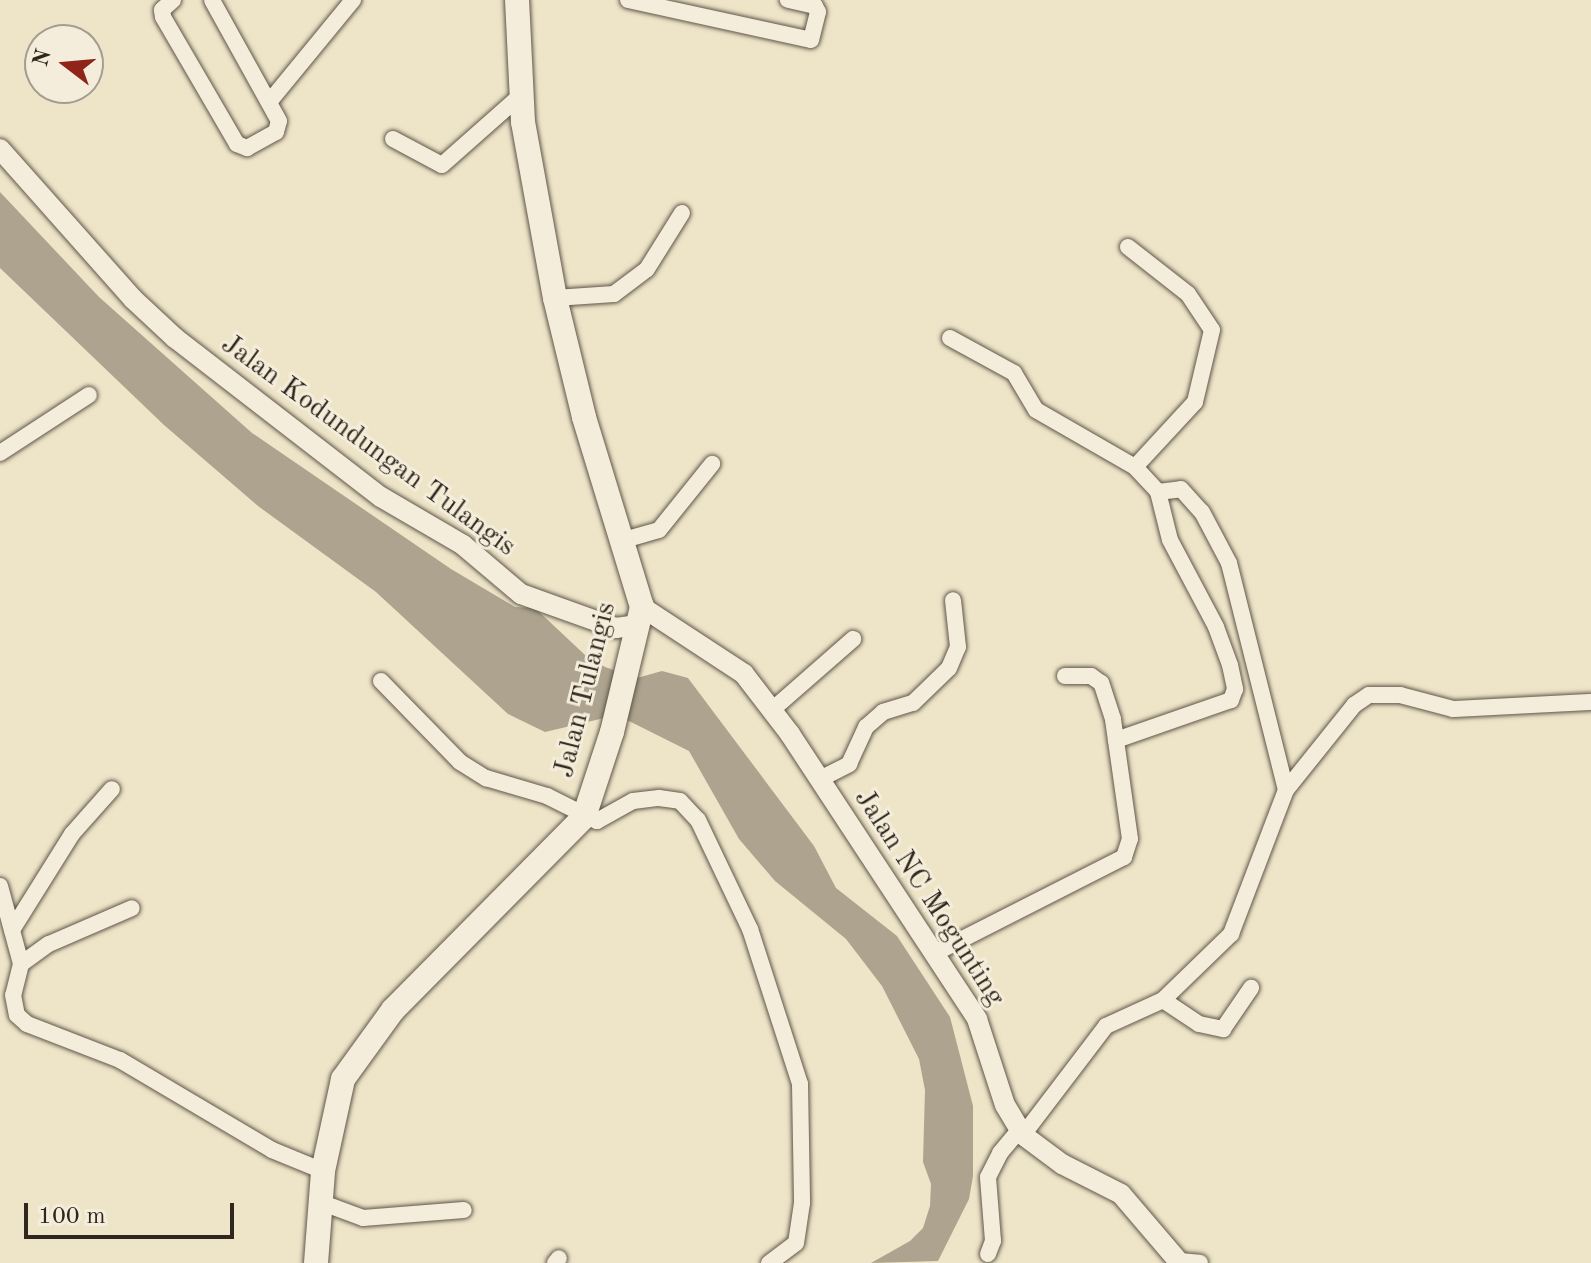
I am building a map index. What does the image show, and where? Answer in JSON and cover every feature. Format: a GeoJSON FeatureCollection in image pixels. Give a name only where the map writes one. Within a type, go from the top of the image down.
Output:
{"type":"FeatureCollection","features":[{"type":"Feature","properties":{"kind":"main road","name":"Jalan Tulangis"},"geometry":{"type":"LineString","coordinates":[[316,1263],[323,1171],[343,1079],[393,1010],[584,817],[612,732],[640,616],[624,540],[584,417],[555,298],[521,95],[517,0]]}},
{"type":"Feature","properties":{"kind":"street"},"geometry":{"type":"LineString","coordinates":[[173,0],[162,10],[163,17],[241,147],[279,127],[270,101],[212,0]]}},
{"type":"Feature","properties":{"kind":"street"},"geometry":{"type":"LineString","coordinates":[[270,101],[353,0]]}},
{"type":"Feature","properties":{"kind":"street"},"geometry":{"type":"LineString","coordinates":[[628,0],[805,42],[815,35],[815,6],[788,0]]}},
{"type":"Feature","properties":{"kind":"street"},"geometry":{"type":"LineString","coordinates":[[393,139],[442,165],[521,95]]}},
{"type":"Feature","properties":{"kind":"street","name":"Jalan Kodundungan Tulangis"},"geometry":{"type":"LineString","coordinates":[[0,149],[133,299],[232,385],[358,480],[463,545],[521,594],[616,628],[640,616]]}},
{"type":"Feature","properties":{"kind":"street"},"geometry":{"type":"LineString","coordinates":[[555,298],[614,294],[647,269],[682,213]]}},
{"type":"Feature","properties":{"kind":"street"},"geometry":{"type":"LineString","coordinates":[[1128,247],[1188,294],[1212,330],[1195,402],[1135,467]]}},
{"type":"Feature","properties":{"kind":"street"},"geometry":{"type":"LineString","coordinates":[[950,338],[1014,373],[1036,410],[1135,467],[1158,492],[1170,540],[1216,627],[1235,693],[1228,701],[1116,740]]}},
{"type":"Feature","properties":{"kind":"street"},"geometry":{"type":"LineString","coordinates":[[0,453],[89,395]]}},
{"type":"Feature","properties":{"kind":"street"},"geometry":{"type":"LineString","coordinates":[[624,540],[659,530],[712,464]]}},
{"type":"Feature","properties":{"kind":"street"},"geometry":{"type":"LineString","coordinates":[[1158,492],[1181,489],[1202,512],[1229,563],[1286,790]]}},
{"type":"Feature","properties":{"kind":"street"},"geometry":{"type":"LineString","coordinates":[[820,779],[849,764],[866,727],[883,712],[913,703],[949,668],[958,647],[953,600]]}},
{"type":"Feature","properties":{"kind":"street","name":"Jalan NC Mogunting"},"geometry":{"type":"LineString","coordinates":[[640,616],[744,674],[820,779],[937,952],[977,1019],[1005,1105],[1022,1132],[1062,1164],[1121,1194],[1186,1262]]}},
{"type":"Feature","properties":{"kind":"street"},"geometry":{"type":"LineString","coordinates":[[772,710],[853,639]]}},
{"type":"Feature","properties":{"kind":"street"},"geometry":{"type":"LineString","coordinates":[[937,952],[1124,857],[1130,839],[1116,740],[1101,683],[1080,674],[1065,676]]}},
{"type":"Feature","properties":{"kind":"street"},"geometry":{"type":"LineString","coordinates":[[381,681],[468,768],[547,796],[597,821],[633,801],[680,801],[698,820],[750,929],[800,1084],[803,1189],[796,1243],[769,1263]]}},
{"type":"Feature","properties":{"kind":"street"},"geometry":{"type":"LineString","coordinates":[[988,1254],[993,1241],[988,1177],[1000,1153],[1022,1132],[1106,1026],[1163,1000],[1231,934],[1286,790],[1354,705],[1369,695],[1400,695],[1453,709],[1591,702]]}},
{"type":"Feature","properties":{"kind":"street"},"geometry":{"type":"LineString","coordinates":[[12,930],[72,834],[112,789]]}},
{"type":"Feature","properties":{"kind":"street"},"geometry":{"type":"LineString","coordinates":[[0,886],[21,964]]}},
{"type":"Feature","properties":{"kind":"street"},"geometry":{"type":"LineString","coordinates":[[132,908],[49,944],[21,964],[7,993],[17,1015],[42,1033],[120,1060],[272,1150],[323,1171]]}},
{"type":"Feature","properties":{"kind":"street"},"geometry":{"type":"LineString","coordinates":[[1163,1000],[1199,1024],[1223,1029],[1251,988]]}},
{"type":"Feature","properties":{"kind":"street"},"geometry":{"type":"LineString","coordinates":[[320,1202],[363,1218],[464,1210]]}},
{"type":"Feature","properties":{"kind":"shaded area"},"geometry":{"type":"Polygon","coordinates":[[[0,192],[99,297],[252,433],[451,569],[515,607],[535,608],[585,655],[605,667],[637,678],[662,671],[688,678],[814,846],[836,888],[897,936],[950,1017],[973,1106],[973,1176],[969,1199],[938,1261],[871,1263],[910,1241],[923,1228],[930,1206],[931,1184],[923,1162],[925,1090],[919,1059],[882,986],[846,939],[775,881],[739,839],[689,751],[617,715],[545,732],[508,714],[376,592],[258,506],[164,425],[0,268],[0,192]]]}}]}
